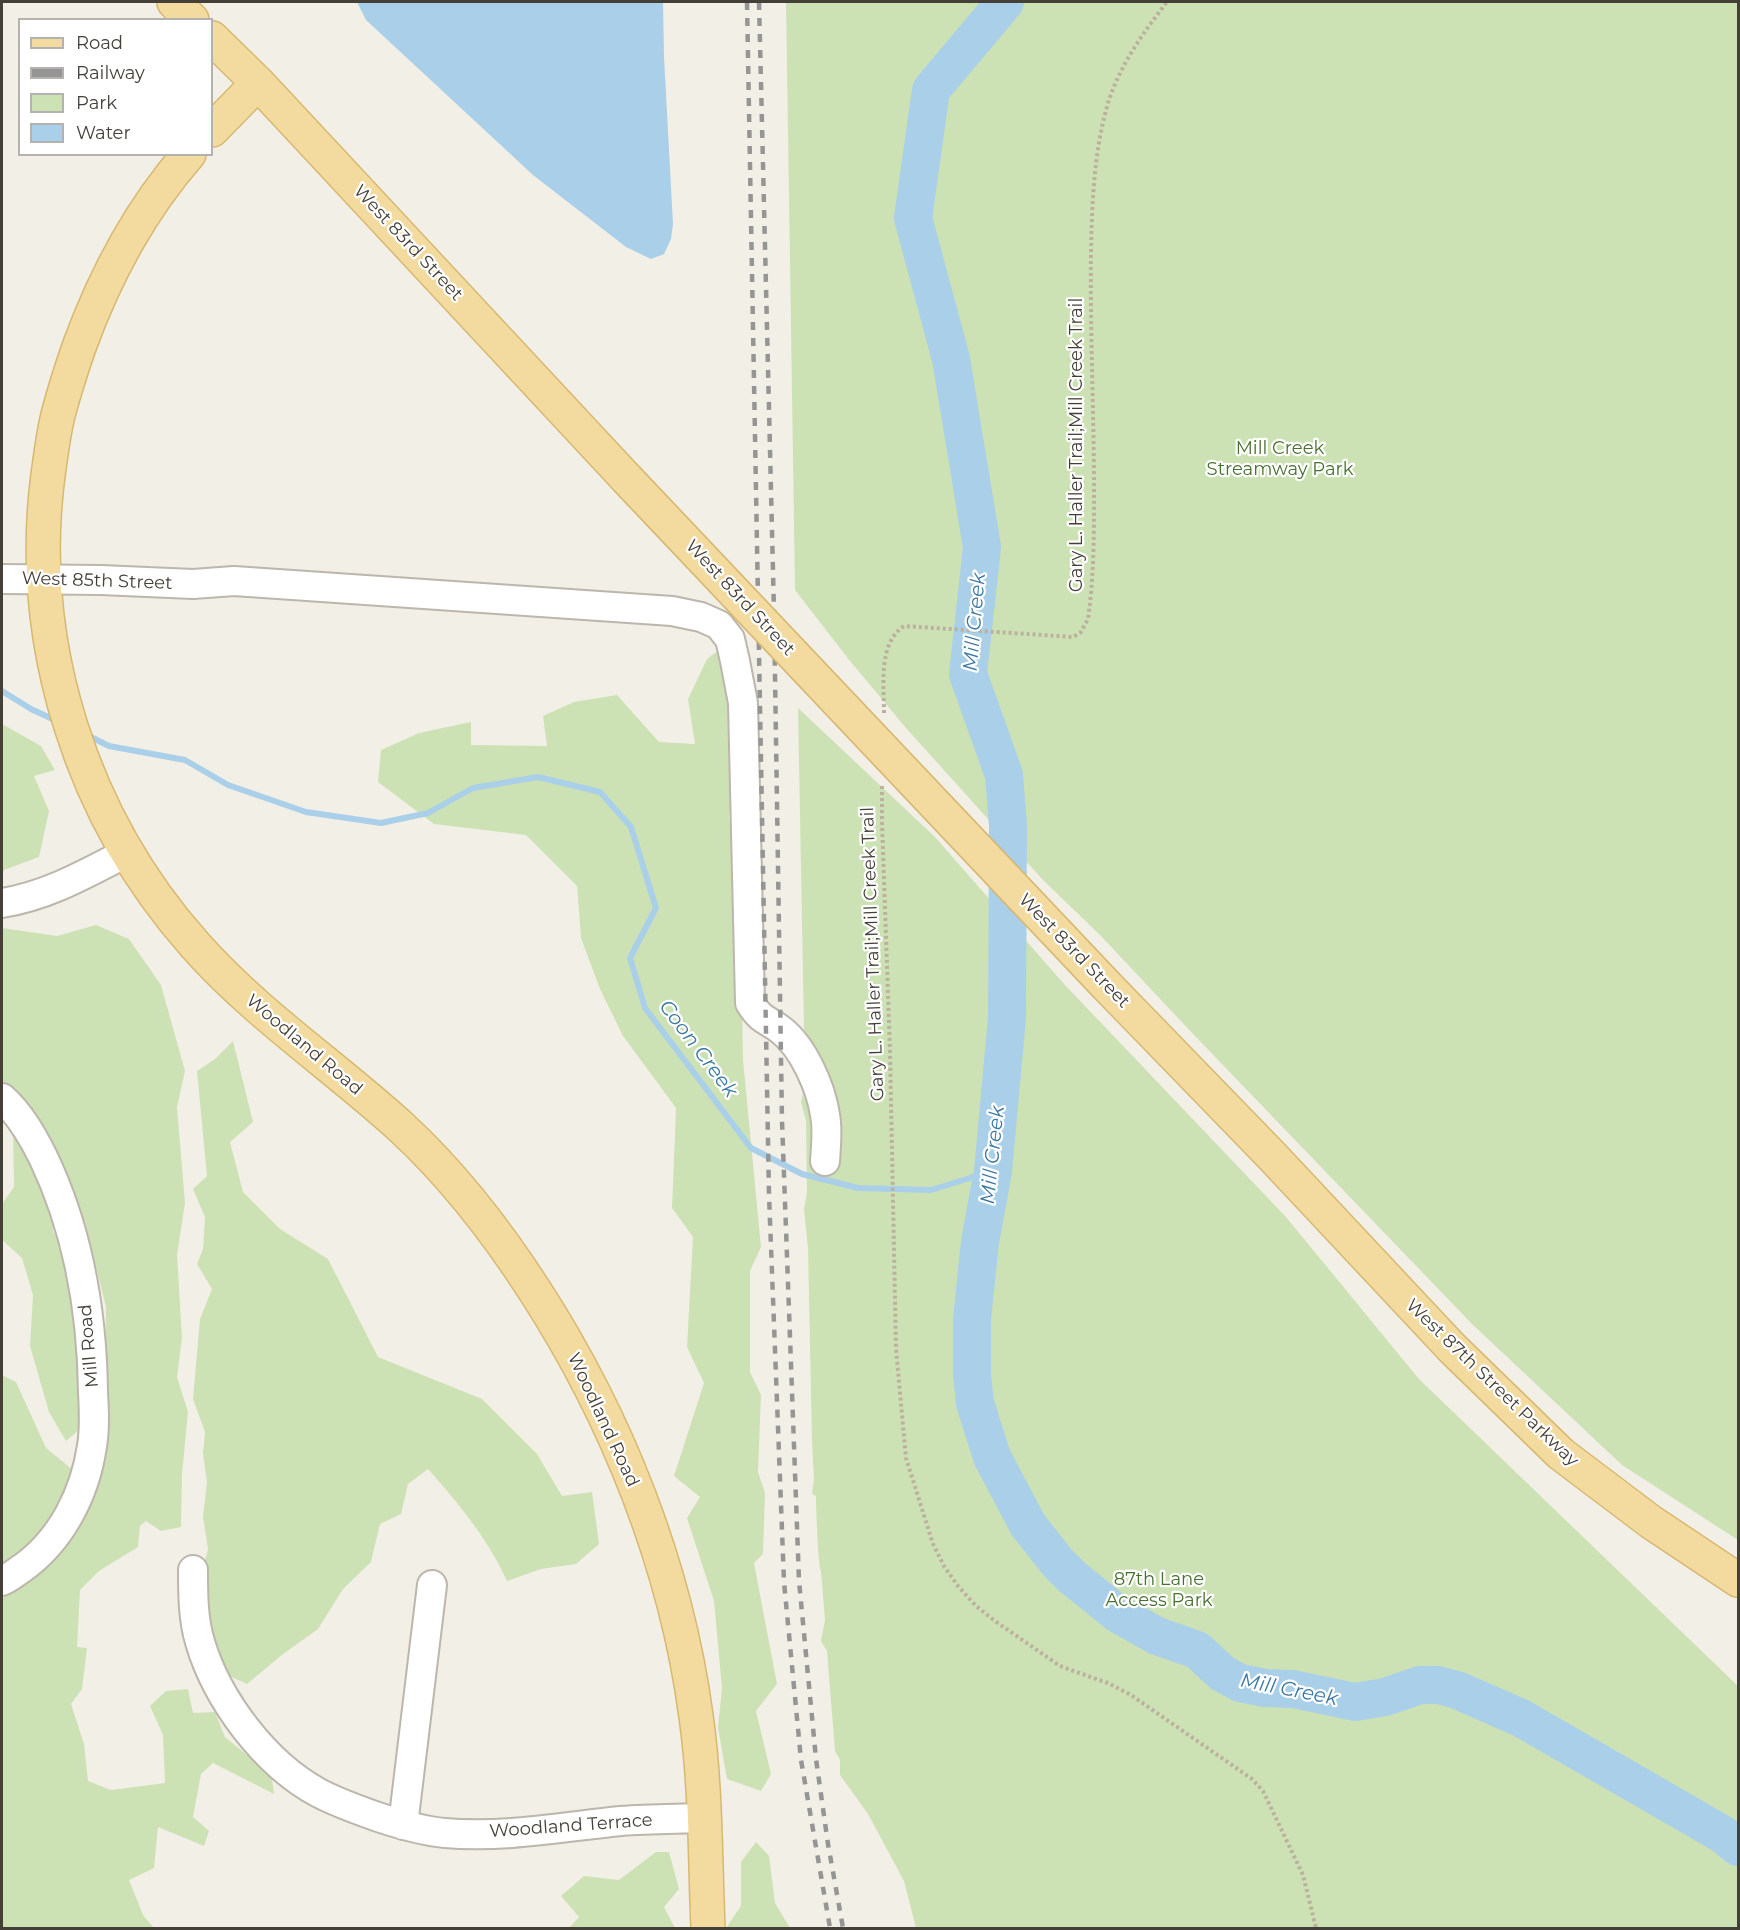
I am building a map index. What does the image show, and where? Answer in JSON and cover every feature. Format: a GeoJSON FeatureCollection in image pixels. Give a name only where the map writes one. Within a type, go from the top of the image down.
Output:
{"type":"FeatureCollection","features":[{"type":"Feature","properties":{"kind":"main road"},"geometry":{"type":"LineString","coordinates":[[174,2],[190,18]]}},
{"type":"Feature","properties":{"kind":"main road","name":"West 83rd Street"},"geometry":{"type":"LineString","coordinates":[[213,39],[258,83],[627,479],[1107,986],[1272,1156]]}},
{"type":"Feature","properties":{"kind":"main road"},"geometry":{"type":"LineString","coordinates":[[213,129],[258,83]]}},
{"type":"Feature","properties":{"kind":"main road","name":"Woodland Road"},"geometry":{"type":"LineString","coordinates":[[187,156],[155,198],[118,259],[98,298],[56,420],[44,517],[44,579],[54,662],[73,736],[102,807],[126,853],[162,905],[209,961],[246,997],[383,1111],[434,1160],[505,1247],[554,1322],[584,1374],[619,1449],[647,1520],[683,1643],[699,1744],[708,1929]]}},
{"type":"Feature","properties":{"kind":"main road","name":"West 87th Street Parkway"},"geometry":{"type":"LineString","coordinates":[[1272,1156],[1452,1348],[1561,1454],[1651,1522],[1738,1580]]}},
{"type":"Feature","properties":{"kind":"street","name":"West 85th Street"},"geometry":{"type":"LineString","coordinates":[[2,579],[193,584],[234,581],[672,611],[701,617],[719,625],[730,639],[743,703],[750,1003],[758,1015],[781,1030],[802,1052],[814,1077],[825,1114],[825,1161]]}},
{"type":"Feature","properties":{"kind":"street"},"geometry":{"type":"LineString","coordinates":[[2,903],[24,900],[59,888],[126,853]]}},
{"type":"Feature","properties":{"kind":"street","name":"Mill Road"},"geometry":{"type":"LineString","coordinates":[[2,1098],[21,1119],[33,1137],[56,1185],[69,1221],[83,1281],[93,1354],[94,1420],[92,1447],[84,1481],[73,1509],[54,1539],[34,1560],[2,1581]]}},
{"type":"Feature","properties":{"kind":"street","name":"Woodland Terrace"},"geometry":{"type":"LineString","coordinates":[[194,1570],[194,1601],[200,1642],[213,1675],[235,1715],[259,1744],[287,1770],[317,1792],[354,1809],[403,1825],[444,1833],[513,1834],[623,1821],[703,1818]]}},
{"type":"Feature","properties":{"kind":"street"},"geometry":{"type":"LineString","coordinates":[[403,1825],[432,1585]]}},
{"type":"Feature","properties":{"kind":"path","name":"Gary L. Haller Trail;Mill Creek Trail"},"geometry":{"type":"LineString","coordinates":[[884,715],[885,668],[889,641],[896,631],[904,626],[1073,637],[1081,632],[1088,619],[1094,533],[1092,201],[1099,139],[1108,102],[1121,70],[1140,36],[1167,2]]}},
{"type":"Feature","properties":{"kind":"path","name":"Gary L. Haller Trail;Mill Creek Trail"},"geometry":{"type":"LineString","coordinates":[[883,774],[882,822],[893,1164],[896,1349],[906,1458],[933,1544],[944,1566],[976,1606],[1060,1666],[1108,1683],[1131,1695],[1252,1779],[1263,1791],[1303,1875],[1316,1929]]}},
{"type":"Feature","properties":{"kind":"green space","name":"Mill Creek Streamway Park"},"geometry":{"type":"Polygon","coordinates":[[[786,2],[1738,2],[1738,1540],[1622,1465],[1472,1324],[1100,935],[1042,879],[906,728],[795,590],[786,2]]]}},
{"type":"Feature","properties":{"kind":"green space"},"geometry":{"type":"Polygon","coordinates":[[[732,640],[738,750],[729,816],[741,928],[743,1060],[761,1247],[750,1271],[750,1372],[761,1395],[758,1472],[765,1493],[763,1554],[754,1563],[777,1684],[756,1711],[771,1774],[761,1791],[727,1779],[718,1728],[722,1688],[714,1601],[687,1518],[700,1497],[674,1476],[704,1383],[687,1347],[693,1237],[672,1208],[676,1108],[623,1036],[600,989],[581,938],[577,886],[526,835],[434,824],[378,782],[381,750],[419,733],[471,722],[471,745],[547,746],[543,716],[574,702],[617,695],[659,742],[695,744],[688,699],[707,659],[732,640]]]}},
{"type":"Feature","properties":{"kind":"green space","name":"87th Lane Access Park"},"geometry":{"type":"Polygon","coordinates":[[[798,708],[934,836],[1065,985],[1286,1217],[1419,1379],[1738,1686],[1738,1928],[916,1928],[904,1881],[868,1814],[840,1775],[840,1760],[835,1751],[827,1651],[821,1641],[825,1620],[816,1496],[812,1494],[814,1479],[808,1248],[804,1209],[807,1192],[806,1121],[801,1102],[805,1085],[798,708]]]}},
{"type":"Feature","properties":{"kind":"green space"},"geometry":{"type":"Polygon","coordinates":[[[2,724],[41,746],[55,770],[34,776],[49,811],[39,857],[4,870],[2,875],[2,724]]]}},
{"type":"Feature","properties":{"kind":"green space"},"geometry":{"type":"Polygon","coordinates":[[[96,925],[129,939],[161,985],[185,1071],[177,1107],[185,1203],[177,1255],[182,1338],[177,1377],[188,1412],[182,1474],[181,1527],[161,1531],[146,1521],[140,1526],[138,1547],[99,1571],[80,1590],[77,1647],[87,1648],[82,1689],[71,1704],[84,1744],[88,1781],[111,1790],[165,1783],[163,1735],[150,1706],[166,1691],[188,1689],[193,1713],[215,1712],[225,1737],[263,1768],[272,1779],[274,1794],[213,1763],[201,1774],[193,1817],[209,1831],[204,1846],[158,1827],[154,1868],[129,1880],[143,1915],[154,1928],[2,1928],[2,1599],[60,1550],[95,1495],[105,1419],[106,1307],[86,1226],[44,1127],[11,1087],[2,1081],[2,928],[57,936],[96,925]]]}},
{"type":"Feature","properties":{"kind":"green space"},"geometry":{"type":"Polygon","coordinates":[[[233,1041],[253,1122],[230,1142],[243,1192],[280,1229],[328,1259],[378,1357],[482,1399],[537,1454],[562,1496],[592,1492],[599,1544],[576,1564],[541,1569],[507,1581],[472,1522],[428,1469],[408,1484],[401,1514],[380,1524],[371,1562],[343,1589],[318,1629],[247,1684],[225,1674],[207,1634],[200,1581],[208,1549],[203,1517],[207,1482],[203,1454],[205,1432],[193,1399],[200,1319],[212,1289],[197,1264],[203,1249],[205,1217],[193,1189],[207,1176],[197,1071],[215,1059],[233,1041]]]}},
{"type":"Feature","properties":{"kind":"green space"},"geometry":{"type":"Polygon","coordinates":[[[13,1132],[33,1164],[53,1207],[53,1231],[71,1267],[81,1310],[77,1352],[86,1424],[66,1441],[49,1412],[30,1346],[33,1295],[22,1258],[2,1240],[2,1204],[14,1187],[13,1132]]]}},
{"type":"Feature","properties":{"kind":"green space"},"geometry":{"type":"Polygon","coordinates":[[[2,1375],[16,1382],[46,1448],[78,1474],[55,1524],[2,1573],[2,1375]]]}},
{"type":"Feature","properties":{"kind":"green space"},"geometry":{"type":"Polygon","coordinates":[[[756,1842],[769,1856],[775,1903],[790,1928],[726,1928],[741,1906],[741,1862],[756,1842]]]}},
{"type":"Feature","properties":{"kind":"green space"},"geometry":{"type":"Polygon","coordinates":[[[656,1852],[669,1852],[679,1889],[664,1907],[675,1928],[569,1928],[579,1917],[561,1896],[584,1876],[619,1880],[656,1852]]]}},
{"type":"Feature","properties":{"kind":"water"},"geometry":{"type":"Polygon","coordinates":[[[357,2],[663,2],[673,224],[671,239],[664,254],[651,259],[626,247],[533,175],[366,20],[357,2]]]}},
{"type":"Feature","properties":{"kind":"waterway","name":"Mill Creek"},"geometry":{"type":"LineString","coordinates":[[1005,2],[931,90],[913,218],[951,359],[982,547],[968,674],[1004,775],[1008,826],[1007,1018],[993,1171],[980,1242],[972,1319],[972,1375],[975,1403],[992,1457],[1028,1525],[1072,1577],[1118,1614],[1157,1636],[1197,1650],[1222,1673],[1240,1683],[1265,1688],[1293,1689],[1355,1702],[1385,1697],[1420,1685],[1438,1685],[1457,1690],[1521,1718],[1722,1834],[1738,1847]]}},
{"type":"Feature","properties":{"kind":"waterway","name":"Coon Creek"},"geometry":{"type":"LineString","coordinates":[[2,691],[31,709],[59,722]]}},
{"type":"Feature","properties":{"kind":"waterway","name":"Coon Creek"},"geometry":{"type":"LineString","coordinates":[[87,735],[109,746],[185,760],[228,785],[306,812],[381,823],[428,813],[473,788],[538,777],[600,792],[631,827],[656,908],[630,958],[645,1008],[751,1148],[802,1174],[858,1188],[931,1190],[993,1171]]}},
{"type":"Feature","properties":{"kind":"railway"},"geometry":{"type":"LineString","coordinates":[[747,2],[769,1195],[784,1582],[801,1760],[830,1928]]}},
{"type":"Feature","properties":{"kind":"railway"},"geometry":{"type":"LineString","coordinates":[[759,2],[774,612],[782,1121],[799,1581],[816,1759],[843,1928]]}}]}
